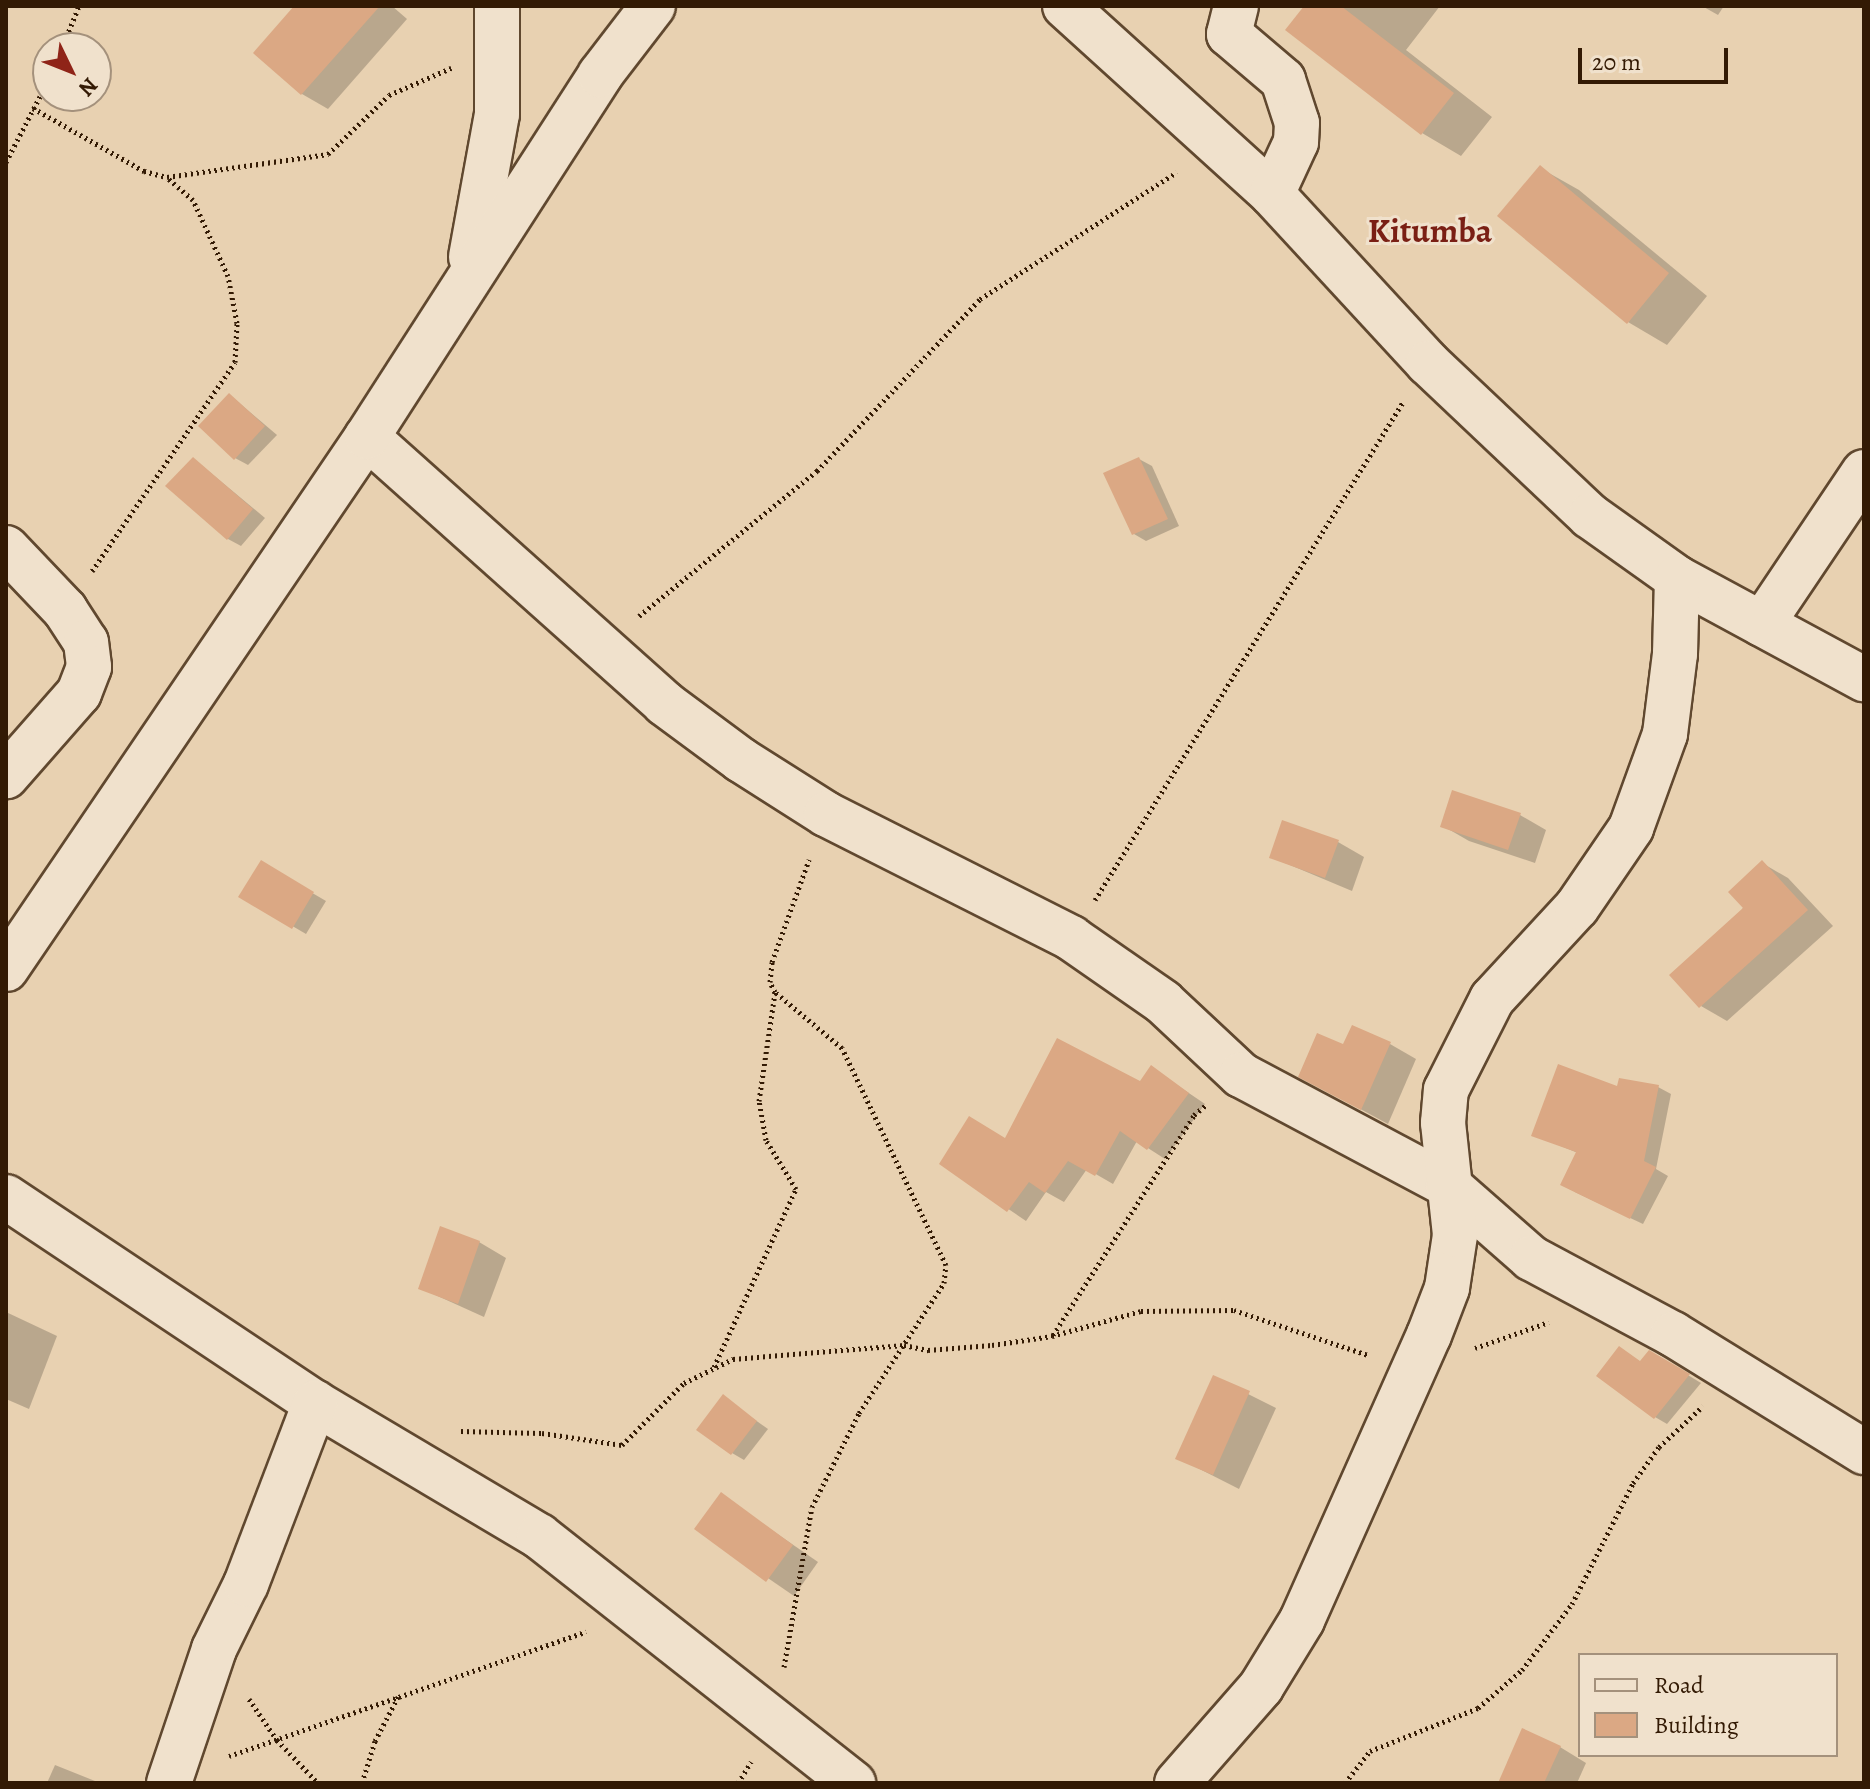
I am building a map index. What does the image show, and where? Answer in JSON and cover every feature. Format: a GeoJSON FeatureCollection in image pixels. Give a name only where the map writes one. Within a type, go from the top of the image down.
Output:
{"type":"FeatureCollection","features":[{"type":"Feature","properties":{"kind":"street"},"geometry":{"type":"LineString","coordinates":[[464,289],[486,190],[499,58],[497,6]]}},
{"type":"Feature","properties":{"kind":"street"},"geometry":{"type":"LineString","coordinates":[[6,969],[367,437],[600,75],[653,6]]}},
{"type":"Feature","properties":{"kind":"street"},"geometry":{"type":"LineString","coordinates":[[1065,6],[1272,194],[1428,363],[1590,516],[1677,578],[1864,679]]}},
{"type":"Feature","properties":{"kind":"street"},"geometry":{"type":"LineString","coordinates":[[1236,6],[1229,34],[1283,80],[1297,123],[1296,142],[1272,194]]}},
{"type":"Feature","properties":{"kind":"street"},"geometry":{"type":"LineString","coordinates":[[367,437],[600,647],[728,750],[826,814],[1071,938],[1163,1002],[1241,1075],[1448,1185],[1531,1258],[1738,1373],[1864,1452]]}},
{"type":"Feature","properties":{"kind":"street"},"geometry":{"type":"LineString","coordinates":[[1762,624],[1864,472]]}},
{"type":"Feature","properties":{"kind":"street"},"geometry":{"type":"LineString","coordinates":[[6,548],[65,610],[86,642],[89,667],[79,693],[6,776]]}},
{"type":"Feature","properties":{"kind":"street"},"geometry":{"type":"LineString","coordinates":[[1177,1783],[1261,1687],[1302,1620],[1447,1288],[1455,1235],[1448,1185],[1446,1090],[1462,1049],[1492,999],[1577,907],[1631,828],[1665,734],[1675,654],[1677,578]]}},
{"type":"Feature","properties":{"kind":"street"},"geometry":{"type":"LineString","coordinates":[[6,1197],[315,1403],[539,1536],[774,1724],[853,1783]]}},
{"type":"Feature","properties":{"kind":"street"},"geometry":{"type":"LineString","coordinates":[[169,1783],[214,1649],[246,1584],[315,1403]]}},
{"type":"Feature","properties":{"kind":"path"},"geometry":{"type":"LineString","coordinates":[[68,32],[79,6]]}},
{"type":"Feature","properties":{"kind":"path"},"geometry":{"type":"LineString","coordinates":[[40,112],[144,171],[167,177],[328,154],[389,95],[445,69],[499,58]]}},
{"type":"Feature","properties":{"kind":"path"},"geometry":{"type":"LineString","coordinates":[[6,162],[32,110]]}},
{"type":"Feature","properties":{"kind":"path"},"geometry":{"type":"LineString","coordinates":[[600,647],[817,471],[980,299],[1220,145]]}},
{"type":"Feature","properties":{"kind":"path"},"geometry":{"type":"LineString","coordinates":[[65,610],[235,362],[237,323],[228,276],[193,200],[167,177]]}},
{"type":"Feature","properties":{"kind":"path"},"geometry":{"type":"LineString","coordinates":[[1071,938],[1428,363]]}},
{"type":"Feature","properties":{"kind":"path"},"geometry":{"type":"LineString","coordinates":[[713,1368],[796,1189],[766,1140],[759,1101],[775,992],[772,962],[826,814]]}},
{"type":"Feature","properties":{"kind":"path"},"geometry":{"type":"LineString","coordinates":[[774,1724],[812,1507],[859,1413],[944,1283],[946,1265],[842,1048],[775,992]]}},
{"type":"Feature","properties":{"kind":"path"},"geometry":{"type":"LineString","coordinates":[[1052,1336],[1194,1115],[1241,1075]]}},
{"type":"Feature","properties":{"kind":"path"},"geometry":{"type":"LineString","coordinates":[[447,1431],[542,1433],[622,1445],[684,1383],[733,1359],[904,1345],[928,1350],[1052,1336],[1141,1311],[1234,1310],[1305,1330],[1410,1371],[1610,1300]]}},
{"type":"Feature","properties":{"kind":"path"},"geometry":{"type":"LineString","coordinates":[[1345,1783],[1370,1751],[1478,1708],[1522,1670],[1572,1604],[1633,1483],[1659,1447],[1738,1373]]}},
{"type":"Feature","properties":{"kind":"path"},"geometry":{"type":"LineString","coordinates":[[277,1740],[636,1614]]}},
{"type":"Feature","properties":{"kind":"path"},"geometry":{"type":"LineString","coordinates":[[214,1649],[277,1740],[318,1783]]}},
{"type":"Feature","properties":{"kind":"path"},"geometry":{"type":"LineString","coordinates":[[362,1783],[375,1741],[399,1696]]}},
{"type":"Feature","properties":{"kind":"building"},"geometry":{"type":"Polygon","coordinates":[[[294,6],[380,6],[301,95],[253,53],[294,6]]]}},
{"type":"Feature","properties":{"kind":"building"},"geometry":{"type":"Polygon","coordinates":[[[1304,6],[1341,6],[1454,93],[1421,135],[1285,30],[1304,6]]]}},
{"type":"Feature","properties":{"kind":"building"},"geometry":{"type":"Polygon","coordinates":[[[1540,165],[1669,273],[1627,324],[1497,216],[1540,165]]]}},
{"type":"Feature","properties":{"kind":"building"},"geometry":{"type":"Polygon","coordinates":[[[229,393],[265,426],[234,460],[198,426],[229,393]]]}},
{"type":"Feature","properties":{"kind":"building"},"geometry":{"type":"Polygon","coordinates":[[[193,457],[253,509],[227,540],[165,486],[193,457]]]}},
{"type":"Feature","properties":{"kind":"building"},"geometry":{"type":"Polygon","coordinates":[[[1139,457],[1168,519],[1132,535],[1103,473],[1139,457]]]}},
{"type":"Feature","properties":{"kind":"building"},"geometry":{"type":"Polygon","coordinates":[[[1452,790],[1521,813],[1508,850],[1440,827],[1452,790]]]}},
{"type":"Feature","properties":{"kind":"building"},"geometry":{"type":"Polygon","coordinates":[[[1282,820],[1339,840],[1325,878],[1269,858],[1282,820]]]}},
{"type":"Feature","properties":{"kind":"building"},"geometry":{"type":"Polygon","coordinates":[[[261,860],[314,892],[292,929],[238,897],[261,860]]]}},
{"type":"Feature","properties":{"kind":"building"},"geometry":{"type":"Polygon","coordinates":[[[1762,860],[1808,910],[1699,1008],[1669,975],[1743,908],[1728,892],[1762,860]]]}},
{"type":"Feature","properties":{"kind":"building"},"geometry":{"type":"Polygon","coordinates":[[[1352,1025],[1391,1042],[1361,1110],[1298,1077],[1317,1033],[1343,1044],[1352,1025]]]}},
{"type":"Feature","properties":{"kind":"building"},"geometry":{"type":"Polygon","coordinates":[[[1057,1038],[1140,1081],[1151,1065],[1189,1093],[1147,1150],[1120,1131],[1095,1176],[1068,1161],[1045,1193],[1029,1182],[1007,1212],[939,1164],[969,1116],[1005,1138],[1057,1038]]]}},
{"type":"Feature","properties":{"kind":"building"},"geometry":{"type":"Polygon","coordinates":[[[1558,1064],[1617,1086],[1619,1078],[1659,1085],[1644,1161],[1656,1167],[1630,1219],[1560,1185],[1576,1152],[1531,1136],[1558,1064]]]}},
{"type":"Feature","properties":{"kind":"building"},"geometry":{"type":"Polygon","coordinates":[[[440,1226],[480,1241],[458,1304],[418,1289],[440,1226]]]}},
{"type":"Feature","properties":{"kind":"building"},"geometry":{"type":"Polygon","coordinates":[[[1619,1346],[1640,1361],[1649,1350],[1690,1374],[1654,1419],[1596,1376],[1619,1346]]]}},
{"type":"Feature","properties":{"kind":"building"},"geometry":{"type":"Polygon","coordinates":[[[1213,1375],[1250,1391],[1213,1475],[1175,1459],[1213,1375]]]}},
{"type":"Feature","properties":{"kind":"building"},"geometry":{"type":"Polygon","coordinates":[[[723,1394],[757,1421],[731,1455],[696,1430],[723,1394]]]}},
{"type":"Feature","properties":{"kind":"building"},"geometry":{"type":"Polygon","coordinates":[[[721,1492],[793,1545],[766,1582],[694,1529],[721,1492]]]}},
{"type":"Feature","properties":{"kind":"building"},"geometry":{"type":"Polygon","coordinates":[[[1522,1728],[1561,1746],[1544,1783],[1498,1783],[1522,1728]]]}},
{"type":"Feature","properties":{"kind":"district","name":"Kitumba"},"geometry":{"type":"Point","coordinates":[1430,231]}}]}
